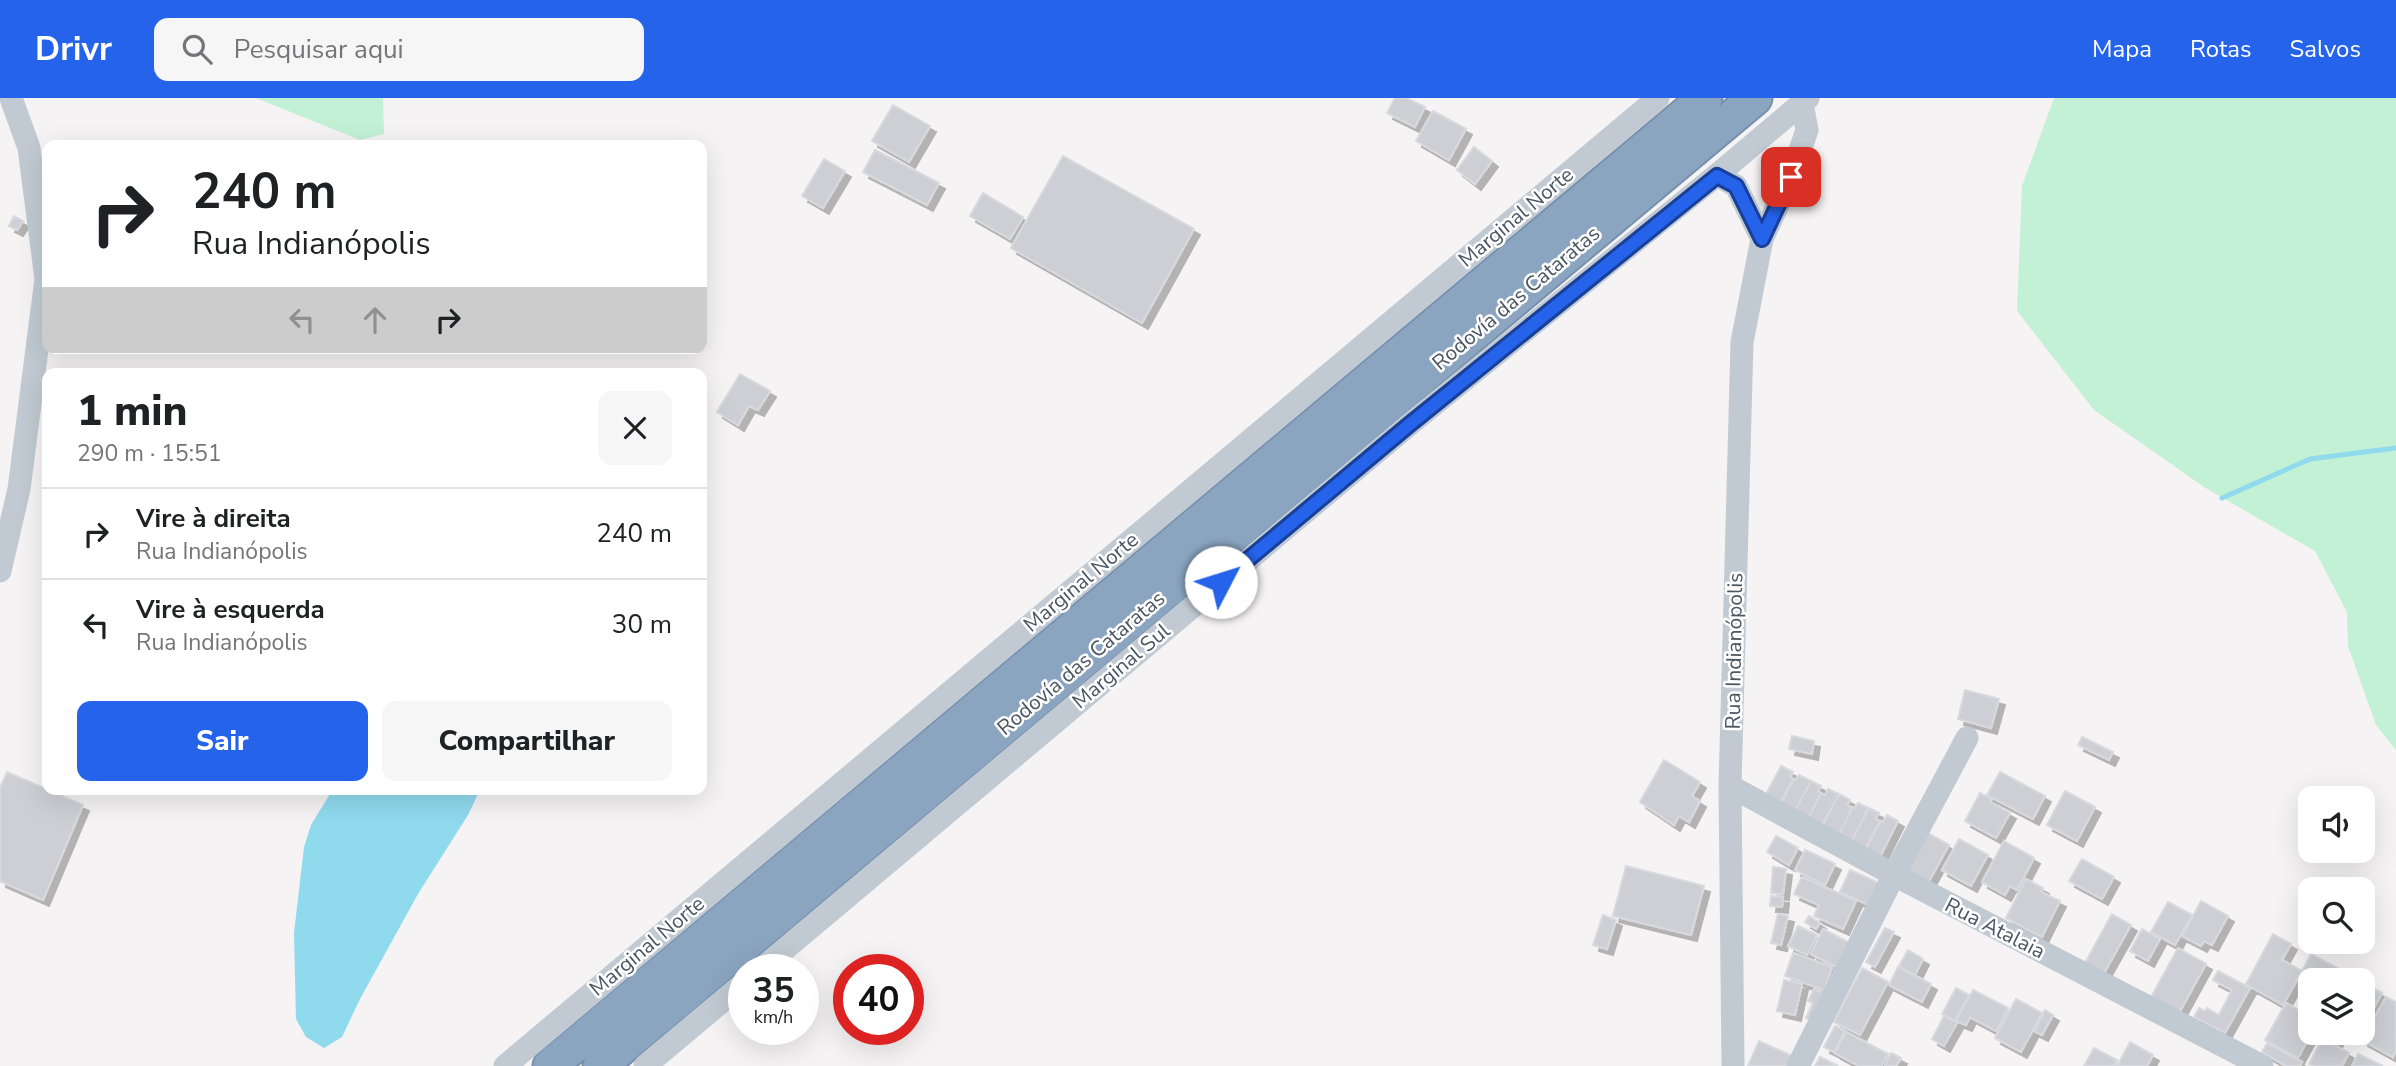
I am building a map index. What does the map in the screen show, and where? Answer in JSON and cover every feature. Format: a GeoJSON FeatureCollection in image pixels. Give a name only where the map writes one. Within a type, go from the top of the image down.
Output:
{"type":"FeatureCollection","features":[{"type":"Feature","properties":{"kind":"highway"},"geometry":{"type":"LineString","coordinates":[[1654,141],[1686,98]]}},
{"type":"Feature","properties":{"kind":"highway","name":"Rodovía das Cataratas"},"geometry":{"type":"LineString","coordinates":[[550,1066],[1705,98]]}},
{"type":"Feature","properties":{"kind":"highway","name":"Rodovía das Cataratas"},"geometry":{"type":"LineString","coordinates":[[600,1066],[1755,98]]}},
{"type":"Feature","properties":{"kind":"street"},"geometry":{"type":"LineString","coordinates":[[10,98],[29,148],[42,248]]}},
{"type":"Feature","properties":{"kind":"street","name":"Marginal Norte"},"geometry":{"type":"LineString","coordinates":[[505,1066],[1658,98]]}},
{"type":"Feature","properties":{"kind":"street","name":"Marginal Sul"},"geometry":{"type":"LineString","coordinates":[[779,954],[1410,424],[1717,176],[1805,101]]}},
{"type":"Feature","properties":{"kind":"street","name":"Rua Indianópolis"},"geometry":{"type":"LineString","coordinates":[[1732,1066],[1730,786],[1742,342],[1762,239],[1791,177],[1807,130],[1805,101]]}},
{"type":"Feature","properties":{"kind":"street"},"geometry":{"type":"LineString","coordinates":[[1717,176],[1736,186],[1762,239]]}},
{"type":"Feature","properties":{"kind":"street"},"geometry":{"type":"LineString","coordinates":[[0,571],[9,487],[42,301]]}},
{"type":"Feature","properties":{"kind":"street"},"geometry":{"type":"LineString","coordinates":[[1798,1066],[1894,875],[1967,738]]}},
{"type":"Feature","properties":{"kind":"street","name":"Rua Atalaia"},"geometry":{"type":"LineString","coordinates":[[1730,786],[1894,875],[2262,1066]]}},
{"type":"Feature","properties":{"kind":"street"},"geometry":{"type":"LineString","coordinates":[[645,1066],[728,996]]}},
{"type":"Feature","properties":{"kind":"green space"},"geometry":{"type":"Polygon","coordinates":[[[256,98],[383,98],[384,134],[360,140],[256,98]]]}},
{"type":"Feature","properties":{"kind":"green space"},"geometry":{"type":"Polygon","coordinates":[[[2054,98],[2396,98],[2396,750],[2376,725],[2348,646],[2347,612],[2315,551],[2204,487],[2094,410],[2017,311],[2022,186],[2054,98]]]}},
{"type":"Feature","properties":{"kind":"water"},"geometry":{"type":"Polygon","coordinates":[[[329,795],[477,795],[468,815],[418,894],[342,1037],[324,1048],[306,1037],[296,1019],[294,933],[304,847],[311,825],[329,795]]]}},
{"type":"Feature","properties":{"kind":"building"},"geometry":{"type":"Polygon","coordinates":[[[1395,98],[1406,98],[1425,107],[1415,127],[1387,113],[1395,98]]]}},
{"type":"Feature","properties":{"kind":"building"},"geometry":{"type":"Polygon","coordinates":[[[893,105],[930,126],[909,162],[872,141],[893,105]]]}},
{"type":"Feature","properties":{"kind":"building"},"geometry":{"type":"Polygon","coordinates":[[[1433,111],[1466,129],[1449,160],[1416,141],[1433,111]]]}},
{"type":"Feature","properties":{"kind":"building"},"geometry":{"type":"Polygon","coordinates":[[[1474,147],[1492,161],[1475,184],[1457,170],[1474,147]]]}},
{"type":"Feature","properties":{"kind":"building"},"geometry":{"type":"Polygon","coordinates":[[[875,150],[939,183],[927,205],[863,172],[875,150]]]}},
{"type":"Feature","properties":{"kind":"building"},"geometry":{"type":"Polygon","coordinates":[[[1063,156],[1194,229],[1142,323],[1011,248],[1063,156]]]}},
{"type":"Feature","properties":{"kind":"building"},"geometry":{"type":"Polygon","coordinates":[[[824,159],[845,171],[823,208],[802,196],[824,159]]]}},
{"type":"Feature","properties":{"kind":"building"},"geometry":{"type":"Polygon","coordinates":[[[983,193],[1023,217],[1010,239],[970,216],[983,193]]]}},
{"type":"Feature","properties":{"kind":"building"},"geometry":{"type":"Polygon","coordinates":[[[14,216],[23,221],[17,230],[9,226],[14,216]]]}},
{"type":"Feature","properties":{"kind":"building"},"geometry":{"type":"Polygon","coordinates":[[[740,374],[770,391],[758,410],[749,406],[738,425],[717,412],[740,374]]]}},
{"type":"Feature","properties":{"kind":"building"},"geometry":{"type":"Polygon","coordinates":[[[1965,690],[1999,699],[1991,728],[1958,719],[1965,690]]]}},
{"type":"Feature","properties":{"kind":"building"},"geometry":{"type":"Polygon","coordinates":[[[1792,736],[1814,741],[1812,754],[1789,749],[1792,736]]]}},
{"type":"Feature","properties":{"kind":"building"},"geometry":{"type":"Polygon","coordinates":[[[2082,737],[2113,752],[2109,760],[2078,745],[2082,737]]]}},
{"type":"Feature","properties":{"kind":"building"},"geometry":{"type":"Polygon","coordinates":[[[1664,760],[1700,782],[1692,796],[1700,801],[1689,822],[1679,816],[1674,825],[1640,802],[1664,760]]]}},
{"type":"Feature","properties":{"kind":"building"},"geometry":{"type":"Polygon","coordinates":[[[1781,766],[1793,772],[1790,777],[1793,779],[1779,805],[1764,798],[1781,766]]]}},
{"type":"Feature","properties":{"kind":"building"},"geometry":{"type":"Polygon","coordinates":[[[7,772],[42,787],[42,795],[60,795],[83,805],[43,900],[0,881],[0,788],[7,772]]]}},
{"type":"Feature","properties":{"kind":"building"},"geometry":{"type":"Polygon","coordinates":[[[2000,772],[2045,796],[2033,819],[1987,795],[2000,772]]]}},
{"type":"Feature","properties":{"kind":"building"},"geometry":{"type":"Polygon","coordinates":[[[1799,775],[1811,781],[1794,813],[1780,806],[1794,779],[1799,775]]]}},
{"type":"Feature","properties":{"kind":"building"},"geometry":{"type":"Polygon","coordinates":[[[1811,781],[1821,786],[1818,791],[1821,793],[1807,820],[1794,813],[1811,781]]]}},
{"type":"Feature","properties":{"kind":"building"},"geometry":{"type":"Polygon","coordinates":[[[1828,789],[1839,794],[1821,827],[1807,820],[1821,793],[1825,795],[1828,789]]]}},
{"type":"Feature","properties":{"kind":"building"},"geometry":{"type":"Polygon","coordinates":[[[2065,791],[2095,807],[2077,841],[2047,825],[2065,791]]]}},
{"type":"Feature","properties":{"kind":"building"},"geometry":{"type":"Polygon","coordinates":[[[1980,793],[2010,813],[1996,838],[1965,821],[1980,793]]]}},
{"type":"Feature","properties":{"kind":"building"},"geometry":{"type":"Polygon","coordinates":[[[1839,794],[1850,800],[1847,805],[1852,808],[1838,836],[1822,827],[1839,794]]]}},
{"type":"Feature","properties":{"kind":"building"},"geometry":{"type":"Polygon","coordinates":[[[1858,803],[1868,808],[1851,842],[1838,836],[1853,807],[1858,803]]]}},
{"type":"Feature","properties":{"kind":"building"},"geometry":{"type":"Polygon","coordinates":[[[1869,808],[1879,813],[1875,819],[1880,821],[1865,849],[1851,842],[1869,808]]]}},
{"type":"Feature","properties":{"kind":"building"},"geometry":{"type":"Polygon","coordinates":[[[1887,815],[1898,821],[1880,857],[1866,849],[1887,815]]]}},
{"type":"Feature","properties":{"kind":"building"},"geometry":{"type":"Polygon","coordinates":[[[1926,832],[1949,845],[1928,883],[1906,870],[1926,832]]]}},
{"type":"Feature","properties":{"kind":"building"},"geometry":{"type":"Polygon","coordinates":[[[1776,836],[1798,848],[1789,865],[1767,852],[1776,836]]]}},
{"type":"Feature","properties":{"kind":"building"},"geometry":{"type":"Polygon","coordinates":[[[1959,839],[1988,855],[1971,886],[1942,870],[1959,839]]]}},
{"type":"Feature","properties":{"kind":"building"},"geometry":{"type":"Polygon","coordinates":[[[2004,841],[2034,858],[2017,890],[2010,886],[2005,895],[1982,882],[2004,841]]]}},
{"type":"Feature","properties":{"kind":"building"},"geometry":{"type":"Polygon","coordinates":[[[1805,850],[1835,864],[1825,885],[1795,870],[1805,850]]]}},
{"type":"Feature","properties":{"kind":"building"},"geometry":{"type":"Polygon","coordinates":[[[2082,859],[2114,877],[2102,899],[2069,881],[2082,859]]]}},
{"type":"Feature","properties":{"kind":"building"},"geometry":{"type":"Polygon","coordinates":[[[1626,866],[1704,886],[1691,935],[1613,916],[1626,866]]]}},
{"type":"Feature","properties":{"kind":"building"},"geometry":{"type":"Polygon","coordinates":[[[1773,867],[1786,869],[1783,894],[1771,893],[1773,867]]]}},
{"type":"Feature","properties":{"kind":"building"},"geometry":{"type":"Polygon","coordinates":[[[1850,870],[1881,884],[1871,906],[1840,892],[1850,870]]]}},
{"type":"Feature","properties":{"kind":"building"},"geometry":{"type":"Polygon","coordinates":[[[1802,877],[1856,901],[1843,929],[1814,916],[1819,905],[1794,894],[1802,877]]]}},
{"type":"Feature","properties":{"kind":"building"},"geometry":{"type":"Polygon","coordinates":[[[2026,879],[2043,888],[2041,892],[2060,901],[2042,937],[2006,918],[2026,879]]]}},
{"type":"Feature","properties":{"kind":"building"},"geometry":{"type":"Polygon","coordinates":[[[1771,896],[1783,897],[1782,907],[1770,906],[1771,896]]]}},
{"type":"Feature","properties":{"kind":"building"},"geometry":{"type":"Polygon","coordinates":[[[2201,901],[2228,916],[2212,945],[2204,941],[2201,946],[2182,936],[2201,901]]]}},
{"type":"Feature","properties":{"kind":"building"},"geometry":{"type":"Polygon","coordinates":[[[2168,902],[2192,915],[2175,945],[2151,932],[2168,902]]]}},
{"type":"Feature","properties":{"kind":"building"},"geometry":{"type":"Polygon","coordinates":[[[1778,914],[1788,916],[1781,945],[1771,943],[1778,914]]]}},
{"type":"Feature","properties":{"kind":"building"},"geometry":{"type":"Polygon","coordinates":[[[2112,914],[2131,925],[2104,973],[2085,963],[2112,914]]]}},
{"type":"Feature","properties":{"kind":"building"},"geometry":{"type":"Polygon","coordinates":[[[1603,915],[1616,920],[1607,949],[1593,945],[1603,915]]]}},
{"type":"Feature","properties":{"kind":"building"},"geometry":{"type":"Polygon","coordinates":[[[1809,916],[1820,923],[1816,929],[1805,922],[1809,916]]]}},
{"type":"Feature","properties":{"kind":"building"},"geometry":{"type":"Polygon","coordinates":[[[1798,926],[1817,935],[1807,955],[1788,946],[1798,926]]]}},
{"type":"Feature","properties":{"kind":"building"},"geometry":{"type":"Polygon","coordinates":[[[1885,928],[1894,932],[1875,967],[1866,962],[1885,928]]]}},
{"type":"Feature","properties":{"kind":"building"},"geometry":{"type":"Polygon","coordinates":[[[1823,929],[1848,942],[1836,967],[1811,954],[1823,929]]]}},
{"type":"Feature","properties":{"kind":"building"},"geometry":{"type":"Polygon","coordinates":[[[2142,929],[2160,939],[2148,961],[2130,951],[2142,929]]]}},
{"type":"Feature","properties":{"kind":"building"},"geometry":{"type":"Polygon","coordinates":[[[2273,934],[2291,944],[2282,960],[2298,969],[2298,978],[2283,1005],[2246,984],[2273,934]]]}},
{"type":"Feature","properties":{"kind":"building"},"geometry":{"type":"Polygon","coordinates":[[[2178,948],[2206,964],[2178,1015],[2150,999],[2178,948]]]}},
{"type":"Feature","properties":{"kind":"building"},"geometry":{"type":"Polygon","coordinates":[[[1908,950],[1923,959],[1915,975],[1899,966],[1908,950]]]}},
{"type":"Feature","properties":{"kind":"building"},"geometry":{"type":"Polygon","coordinates":[[[1793,953],[1832,967],[1824,990],[1785,976],[1793,953]]]}},
{"type":"Feature","properties":{"kind":"building"},"geometry":{"type":"Polygon","coordinates":[[[2311,954],[2337,968],[2304,968],[2311,954]]]}},
{"type":"Feature","properties":{"kind":"building"},"geometry":{"type":"Polygon","coordinates":[[[1898,967],[1931,984],[1922,1002],[1889,985],[1898,967]]]}},
{"type":"Feature","properties":{"kind":"building"},"geometry":{"type":"Polygon","coordinates":[[[1862,968],[1888,982],[1860,1035],[1834,1022],[1862,968]]]}},
{"type":"Feature","properties":{"kind":"building"},"geometry":{"type":"Polygon","coordinates":[[[2218,971],[2250,988],[2225,1033],[2194,1017],[2199,1008],[2205,1011],[2207,1008],[2219,1015],[2232,990],[2213,980],[2218,971]]]}},
{"type":"Feature","properties":{"kind":"building"},"geometry":{"type":"Polygon","coordinates":[[[1784,980],[1802,984],[1795,1015],[1777,1011],[1784,980]]]}},
{"type":"Feature","properties":{"kind":"building"},"geometry":{"type":"Polygon","coordinates":[[[1956,988],[1969,995],[1955,1021],[1942,1014],[1956,988]]]}},
{"type":"Feature","properties":{"kind":"building"},"geometry":{"type":"Polygon","coordinates":[[[1814,989],[1830,996],[1817,1023],[1806,1018],[1813,1003],[1808,1001],[1814,989]]]}},
{"type":"Feature","properties":{"kind":"building"},"geometry":{"type":"Polygon","coordinates":[[[1973,990],[2008,1008],[1996,1031],[1970,1017],[1966,1025],[1956,1021],[1973,990]]]}},
{"type":"Feature","properties":{"kind":"building"},"geometry":{"type":"Polygon","coordinates":[[[2375,990],[2382,993],[2375,1006],[2375,990]]]}},
{"type":"Feature","properties":{"kind":"building"},"geometry":{"type":"Polygon","coordinates":[[[2386,997],[2396,1002],[2396,1051],[2393,1057],[2371,1045],[2375,1045],[2375,1017],[2386,997]]]}},
{"type":"Feature","properties":{"kind":"building"},"geometry":{"type":"Polygon","coordinates":[[[2016,999],[2042,1013],[2021,1052],[1995,1038],[2016,999]]]}},
{"type":"Feature","properties":{"kind":"building"},"geometry":{"type":"Polygon","coordinates":[[[2286,1003],[2298,1010],[2298,1045],[2305,1045],[2298,1058],[2265,1040],[2286,1003]]]}},
{"type":"Feature","properties":{"kind":"building"},"geometry":{"type":"Polygon","coordinates":[[[2045,1010],[2053,1015],[2042,1035],[2034,1031],[2045,1010]]]}},
{"type":"Feature","properties":{"kind":"building"},"geometry":{"type":"Polygon","coordinates":[[[1944,1016],[1957,1023],[1944,1046],[1932,1039],[1944,1016]]]}},
{"type":"Feature","properties":{"kind":"building"},"geometry":{"type":"Polygon","coordinates":[[[1835,1026],[1845,1031],[1834,1052],[1824,1047],[1835,1026]]]}},
{"type":"Feature","properties":{"kind":"building"},"geometry":{"type":"Polygon","coordinates":[[[1846,1032],[1888,1054],[1881,1066],[1859,1066],[1835,1053],[1846,1032]]]}},
{"type":"Feature","properties":{"kind":"building"},"geometry":{"type":"Polygon","coordinates":[[[1759,1041],[1792,1056],[1787,1066],[1748,1066],[1759,1041]]]}},
{"type":"Feature","properties":{"kind":"building"},"geometry":{"type":"Polygon","coordinates":[[[2130,1042],[2153,1055],[2147,1066],[2117,1066],[2130,1042]]]}},
{"type":"Feature","properties":{"kind":"building"},"geometry":{"type":"Polygon","coordinates":[[[2267,1043],[2302,1062],[2300,1066],[2286,1066],[2262,1052],[2267,1043]]]}},
{"type":"Feature","properties":{"kind":"building"},"geometry":{"type":"Polygon","coordinates":[[[2319,1045],[2334,1045],[2349,1053],[2342,1066],[2309,1064],[2319,1045]]]}},
{"type":"Feature","properties":{"kind":"building"},"geometry":{"type":"Polygon","coordinates":[[[2094,1048],[2117,1060],[2114,1066],[2084,1066],[2094,1048]]]}},
{"type":"Feature","properties":{"kind":"building"},"geometry":{"type":"Polygon","coordinates":[[[1891,1053],[1901,1058],[1896,1066],[1885,1066],[1891,1053]]]}},
{"type":"Feature","properties":{"kind":"building"},"geometry":{"type":"Polygon","coordinates":[[[2358,1054],[2383,1066],[2352,1066],[2358,1054]]]}},
{"type":"Feature","properties":{"kind":"building"},"geometry":{"type":"Polygon","coordinates":[[[1820,1057],[1838,1066],[1815,1066],[1820,1057]]]}},
{"type":"Feature","properties":{"kind":"waterway"},"geometry":{"type":"LineString","coordinates":[[2222,498],[2310,459],[2396,448]]}},
{"type":"Feature","properties":{"kind":"route"},"geometry":{"type":"LineString","coordinates":[[1221,582],[1410,424],[1717,176],[1736,186],[1762,239],[1791,177]]}}]}
